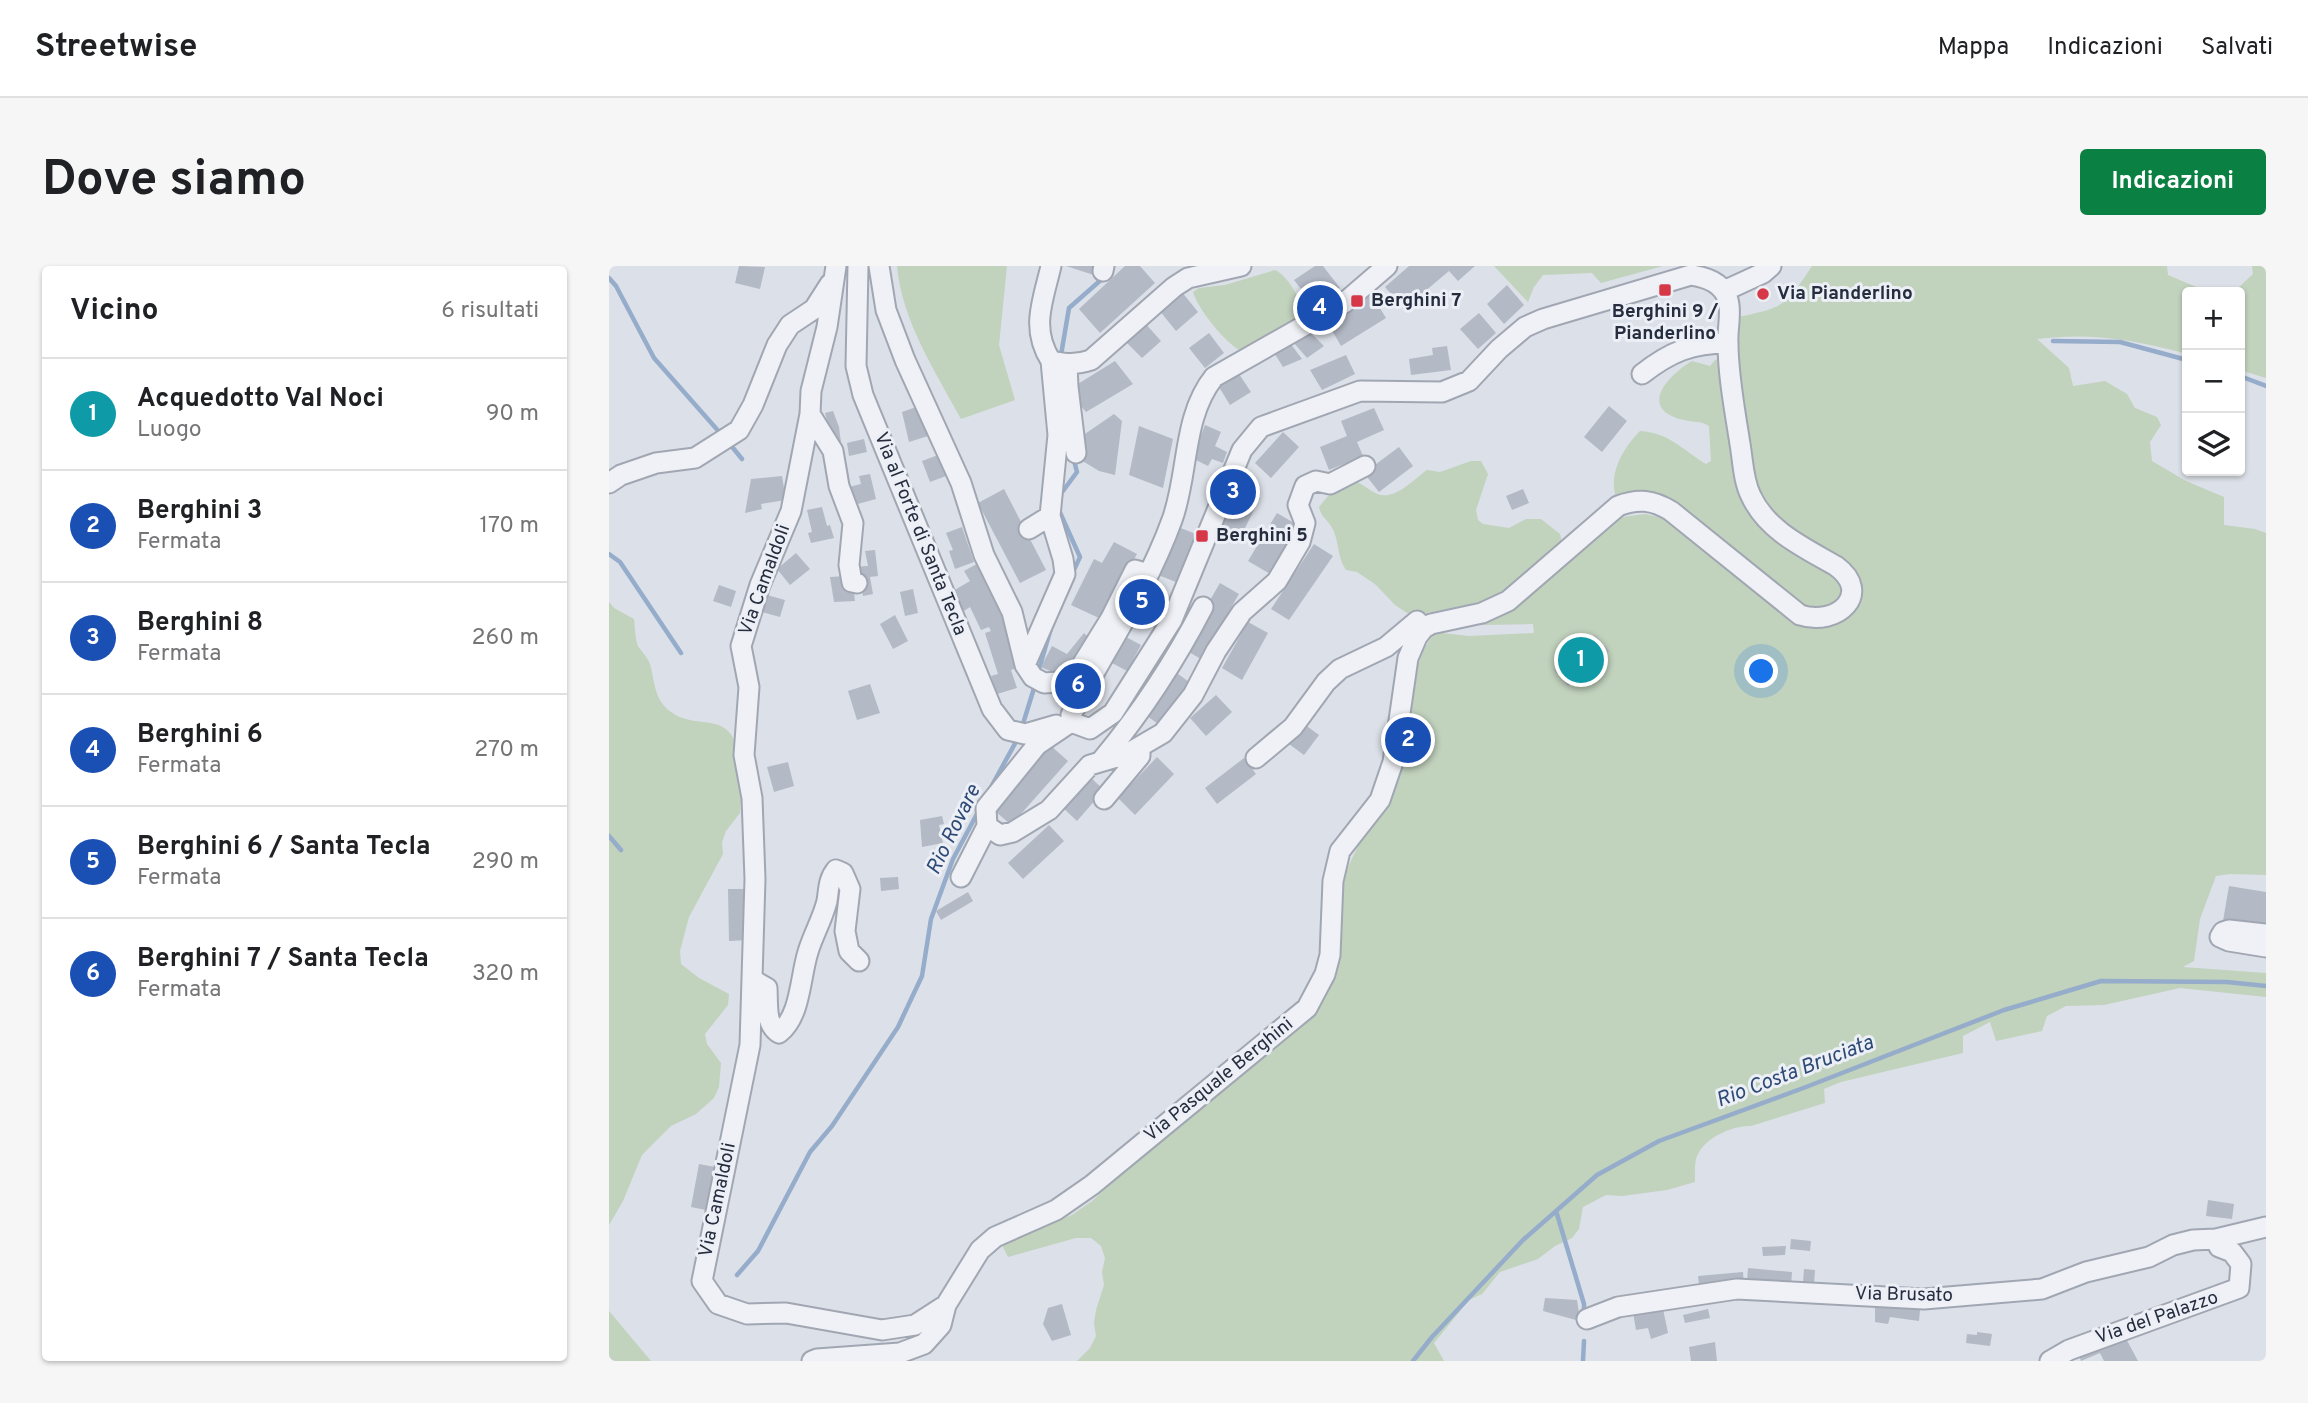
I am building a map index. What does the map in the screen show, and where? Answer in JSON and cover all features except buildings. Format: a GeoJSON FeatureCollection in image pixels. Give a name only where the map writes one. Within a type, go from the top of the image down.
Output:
{"type":"FeatureCollection","features":[{"type":"Feature","properties":{"kind":"street","name":"Via al Forte di Santa Tecla"},"geometry":{"type":"LineString","coordinates":[[858,266],[856,366],[863,395],[992,709],[1008,730],[1025,734],[1071,722]]}},
{"type":"Feature","properties":{"kind":"street"},"geometry":{"type":"LineString","coordinates":[[879,266],[886,310],[905,360],[961,483],[984,555],[1012,612],[1025,665],[1033,677],[1044,683],[1059,682],[1072,676],[1111,618],[1135,570],[1148,574]]}},
{"type":"Feature","properties":{"kind":"street"},"geometry":{"type":"LineString","coordinates":[[1051,266],[1038,327],[1040,341],[1059,363],[1068,387],[1076,453]]}},
{"type":"Feature","properties":{"kind":"street"},"geometry":{"type":"LineString","coordinates":[[1059,363],[1091,360],[1174,287],[1188,278],[1241,266]]}},
{"type":"Feature","properties":{"kind":"street"},"geometry":{"type":"LineString","coordinates":[[1071,722],[1071,715],[1115,638],[1173,519],[1189,437],[1204,390],[1214,377],[1343,303],[1387,266]]}},
{"type":"Feature","properties":{"kind":"street"},"geometry":{"type":"LineString","coordinates":[[1368,283],[1386,280],[1402,266]]}},
{"type":"Feature","properties":{"kind":"street"},"geometry":{"type":"LineString","coordinates":[[1724,291],[1772,266]]}},
{"type":"Feature","properties":{"kind":"street"},"geometry":{"type":"LineString","coordinates":[[609,483],[621,475],[656,463],[695,458],[739,430],[790,324],[820,303],[836,270]]}},
{"type":"Feature","properties":{"kind":"street","name":"Via Camaldoli"},"geometry":{"type":"LineString","coordinates":[[836,270],[827,327],[811,391],[810,414],[791,510],[759,585],[741,646],[749,687],[744,755],[752,798],[754,835],[750,1045],[702,1280],[717,1304],[747,1314],[786,1313],[882,1330],[915,1325],[946,1305]]}},
{"type":"Feature","properties":{"kind":"street"},"geometry":{"type":"LineString","coordinates":[[1071,722],[1090,729],[1112,713],[1172,620],[1243,450],[1261,427],[1360,391],[1442,392],[1468,382],[1499,349],[1525,327],[1543,319],[1691,275],[1705,277],[1724,291],[1730,309],[1727,343],[1746,483],[1752,498],[1779,531],[1844,571],[1850,582],[1851,592],[1849,602],[1842,610],[1822,618],[1800,615],[1671,511],[1652,502],[1632,500],[1618,506],[1508,601],[1482,613],[1442,620],[1424,628],[1417,621],[1386,647],[1340,669],[1326,682],[1293,727],[1256,758]]}},
{"type":"Feature","properties":{"kind":"street"},"geometry":{"type":"LineString","coordinates":[[1642,374],[1681,349],[1710,343],[1727,343]]}},
{"type":"Feature","properties":{"kind":"street"},"geometry":{"type":"LineString","coordinates":[[1025,665],[1065,574],[1051,516],[1058,435],[1059,363]]}},
{"type":"Feature","properties":{"kind":"street"},"geometry":{"type":"LineString","coordinates":[[810,414],[833,452],[839,486],[853,523],[849,565],[852,582],[857,583]]}},
{"type":"Feature","properties":{"kind":"street"},"geometry":{"type":"LineString","coordinates":[[987,825],[1000,835],[1013,832],[1049,810],[1090,765],[1127,754],[1163,733],[1186,705],[1242,612],[1277,580],[1300,542],[1305,523],[1298,505],[1305,485],[1316,481],[1330,484],[1364,466]]}},
{"type":"Feature","properties":{"kind":"street"},"geometry":{"type":"LineString","coordinates":[[1029,529],[1051,516]]}},
{"type":"Feature","properties":{"kind":"street"},"geometry":{"type":"LineString","coordinates":[[1101,761],[1131,724],[1171,666],[1203,607]]}},
{"type":"Feature","properties":{"kind":"street","name":"Via Pasquale Berghini"},"geometry":{"type":"LineString","coordinates":[[812,1361],[900,1353],[924,1343],[941,1325],[946,1305],[980,1250],[995,1237],[1056,1210],[1092,1185],[1307,1008],[1325,974],[1330,955],[1333,881],[1340,851],[1380,800],[1393,762],[1408,658],[1424,628]]}},
{"type":"Feature","properties":{"kind":"street"},"geometry":{"type":"LineString","coordinates":[[961,877],[987,825],[986,808],[1037,745],[1071,722]]}},
{"type":"Feature","properties":{"kind":"street"},"geometry":{"type":"LineString","coordinates":[[1104,799],[1140,756],[1140,747]]}},
{"type":"Feature","properties":{"kind":"street"},"geometry":{"type":"LineString","coordinates":[[753,980],[767,988],[770,1020],[773,1029],[779,1032],[788,1026],[808,951],[827,902],[830,877],[836,870],[843,873],[850,889],[845,930],[849,950],[859,961]]}},
{"type":"Feature","properties":{"kind":"street"},"geometry":{"type":"LineString","coordinates":[[2266,934],[2229,930],[2223,932],[2220,937],[2266,947]]}},
{"type":"Feature","properties":{"kind":"street"},"geometry":{"type":"LineString","coordinates":[[2216,1239],[2266,1227]]}},
{"type":"Feature","properties":{"kind":"street","name":"Via Brusato"},"geometry":{"type":"LineString","coordinates":[[1587,1319],[1618,1307],[1737,1289],[1924,1299],[2042,1289],[2086,1272],[2149,1257],[2173,1245],[2193,1240],[2216,1239]]}},
{"type":"Feature","properties":{"kind":"street","name":"Via del Palazzo"},"geometry":{"type":"LineString","coordinates":[[2050,1361],[2069,1350],[2239,1288],[2241,1264],[2232,1252],[2219,1247],[2216,1239]]}},
{"type":"Feature","properties":{"kind":"green space"},"geometry":{"type":"Polygon","coordinates":[[[897,266],[1007,266],[999,345],[1015,400],[961,419],[913,326],[905,306],[897,266]]]}},
{"type":"Feature","properties":{"kind":"green space"},"geometry":{"type":"Polygon","coordinates":[[[1494,266],[1663,266],[1601,283],[1592,273],[1543,275],[1528,302],[1494,266]]]}},
{"type":"Feature","properties":{"kind":"green space"},"geometry":{"type":"Polygon","coordinates":[[[1812,266],[2167,266],[2168,275],[2196,287],[2182,287],[2182,353],[2094,337],[2037,339],[2069,368],[2073,386],[2105,381],[2127,394],[2135,408],[2157,417],[2161,425],[2150,442],[2152,461],[2186,481],[2224,497],[2224,525],[2266,533],[2266,875],[2216,876],[2200,919],[2194,961],[2183,967],[2266,973],[2266,997],[2180,988],[2104,1005],[2066,1006],[2047,1016],[2042,1031],[1996,1041],[1990,1022],[1963,1036],[1963,1053],[1841,1082],[1824,1089],[1825,1103],[1721,1133],[1707,1142],[1698,1154],[1695,1182],[1667,1190],[1622,1196],[1606,1195],[1583,1207],[1579,1229],[1572,1238],[1555,1246],[1538,1259],[1500,1272],[1482,1294],[1469,1300],[1434,1343],[1444,1361],[1077,1361],[1090,1348],[1096,1336],[1096,1310],[1104,1285],[1102,1272],[1105,1258],[1101,1246],[1091,1238],[1076,1238],[1008,1257],[1002,1245],[1072,1215],[1092,1201],[1151,1148],[1298,1026],[1339,959],[1337,918],[1346,871],[1360,842],[1389,802],[1416,670],[1433,635],[1534,633],[1533,624],[1483,625],[1472,621],[1615,518],[1645,514],[1663,518],[1686,532],[1802,622],[1857,593],[1783,530],[1750,478],[1732,354],[1738,317],[1775,307],[1796,290],[1812,266]]]}},
{"type":"Feature","properties":{"kind":"green space"},"geometry":{"type":"Polygon","coordinates":[[[2252,266],[2266,266],[2266,378],[2245,372],[2245,287],[2239,287],[2253,274],[2252,266]]]}},
{"type":"Feature","properties":{"kind":"green space"},"geometry":{"type":"Polygon","coordinates":[[[1275,270],[1290,284],[1306,317],[1239,350],[1212,324],[1193,292],[1199,288],[1225,285],[1275,270]]]}},
{"type":"Feature","properties":{"kind":"green space"},"geometry":{"type":"Polygon","coordinates":[[[1719,359],[1722,364],[1740,484],[1841,578],[1843,601],[1810,612],[1678,509],[1616,497],[1614,479],[1619,461],[1640,431],[1667,438],[1706,464],[1711,461],[1709,426],[1670,415],[1662,408],[1659,400],[1666,383],[1683,367],[1692,361],[1710,366],[1719,359]]]}},
{"type":"Feature","properties":{"kind":"green space"},"geometry":{"type":"Polygon","coordinates":[[[1471,461],[1481,461],[1488,474],[1476,510],[1478,520],[1483,524],[1509,528],[1526,519],[1541,519],[1560,534],[1562,543],[1493,600],[1421,614],[1407,613],[1395,605],[1375,584],[1357,572],[1346,570],[1334,531],[1319,507],[1328,496],[1357,482],[1377,494],[1391,494],[1404,488],[1427,470],[1440,472],[1471,461]]]}},
{"type":"Feature","properties":{"kind":"green space"},"geometry":{"type":"Polygon","coordinates":[[[609,602],[614,608],[634,619],[638,646],[649,662],[656,690],[665,707],[680,717],[716,724],[730,733],[735,742],[741,801],[740,813],[726,831],[722,842],[723,854],[689,917],[680,951],[681,964],[699,978],[729,994],[728,1005],[705,1034],[707,1044],[721,1063],[719,1087],[714,1098],[696,1114],[671,1126],[642,1155],[623,1201],[609,1225],[609,602]]]}},
{"type":"Feature","properties":{"kind":"green space"},"geometry":{"type":"Polygon","coordinates":[[[609,1311],[651,1361],[609,1361],[609,1311]]]}},
{"type":"Feature","properties":{"kind":"waterway"},"geometry":{"type":"LineString","coordinates":[[609,278],[616,286],[654,358],[721,434]]}},
{"type":"Feature","properties":{"kind":"waterway","name":"Rio Rovare"},"geometry":{"type":"LineString","coordinates":[[1061,355],[1069,308],[1102,279]]}},
{"type":"Feature","properties":{"kind":"waterway"},"geometry":{"type":"LineString","coordinates":[[2053,341],[2120,342],[2182,359]]}},
{"type":"Feature","properties":{"kind":"waterway"},"geometry":{"type":"LineString","coordinates":[[2245,378],[2266,386]]}},
{"type":"Feature","properties":{"kind":"waterway"},"geometry":{"type":"LineString","coordinates":[[729,443],[742,459]]}},
{"type":"Feature","properties":{"kind":"waterway","name":"Rio Rovare"},"geometry":{"type":"LineString","coordinates":[[1060,495],[1077,472],[1073,457]]}},
{"type":"Feature","properties":{"kind":"waterway","name":"Rio Rovare"},"geometry":{"type":"LineString","coordinates":[[1058,508],[1080,557],[1072,574]]}},
{"type":"Feature","properties":{"kind":"waterway"},"geometry":{"type":"LineString","coordinates":[[609,554],[620,562],[681,653]]}},
{"type":"Feature","properties":{"kind":"waterway","name":"Rio Rovare"},"geometry":{"type":"LineString","coordinates":[[1038,673],[1051,628]]}},
{"type":"Feature","properties":{"kind":"waterway","name":"Rio Rovare"},"geometry":{"type":"LineString","coordinates":[[1022,727],[1035,685]]}},
{"type":"Feature","properties":{"kind":"waterway","name":"Rio Rovare"},"geometry":{"type":"LineString","coordinates":[[990,789],[1018,738]]}},
{"type":"Feature","properties":{"kind":"waterway","name":"Rio Rovare"},"geometry":{"type":"LineString","coordinates":[[737,1275],[758,1251],[810,1152],[832,1126],[898,1027],[922,976],[931,919],[953,859],[978,812]]}},
{"type":"Feature","properties":{"kind":"waterway"},"geometry":{"type":"LineString","coordinates":[[609,836],[621,850]]}},
{"type":"Feature","properties":{"kind":"waterway","name":"Rio Costa Bruciata"},"geometry":{"type":"LineString","coordinates":[[1413,1361],[1523,1240],[1597,1175],[1659,1141],[2004,1010],[2101,981],[2227,982],[2266,986]]}},
{"type":"Feature","properties":{"kind":"waterway"},"geometry":{"type":"LineString","coordinates":[[1556,1211],[1584,1304],[1584,1314]]}},
{"type":"Feature","properties":{"kind":"waterway"},"geometry":{"type":"LineString","coordinates":[[1583,1361],[1584,1341]]}},
{"type":"Feature","properties":{"kind":"place","name":"Berghini 9 / Pianderlino"},"geometry":{"type":"Point","coordinates":[1665,290]}},
{"type":"Feature","properties":{"kind":"place","name":"Via Pianderlino"},"geometry":{"type":"Point","coordinates":[1763,294]}},
{"type":"Feature","properties":{"kind":"place","name":"Berghini 7"},"geometry":{"type":"Point","coordinates":[1357,301]}},
{"type":"Feature","properties":{"kind":"place","name":"Berghini 6"},"geometry":{"type":"Point","coordinates":[1320,308]}},
{"type":"Feature","properties":{"kind":"place","name":"Berghini 8"},"geometry":{"type":"Point","coordinates":[1233,492]}},
{"type":"Feature","properties":{"kind":"place","name":"Berghini 5"},"geometry":{"type":"Point","coordinates":[1202,536]}},
{"type":"Feature","properties":{"kind":"place","name":"Berghini 6 / Santa Tecla"},"geometry":{"type":"Point","coordinates":[1142,602]}},
{"type":"Feature","properties":{"kind":"place","name":"Acquedotto Val Noci"},"geometry":{"type":"Point","coordinates":[1581,660]}},
{"type":"Feature","properties":{"kind":"place","name":"Berghini 7 / Santa Tecla"},"geometry":{"type":"Point","coordinates":[1078,686]}},
{"type":"Feature","properties":{"kind":"place","name":"Berghini 3"},"geometry":{"type":"Point","coordinates":[1408,740]}}]}
